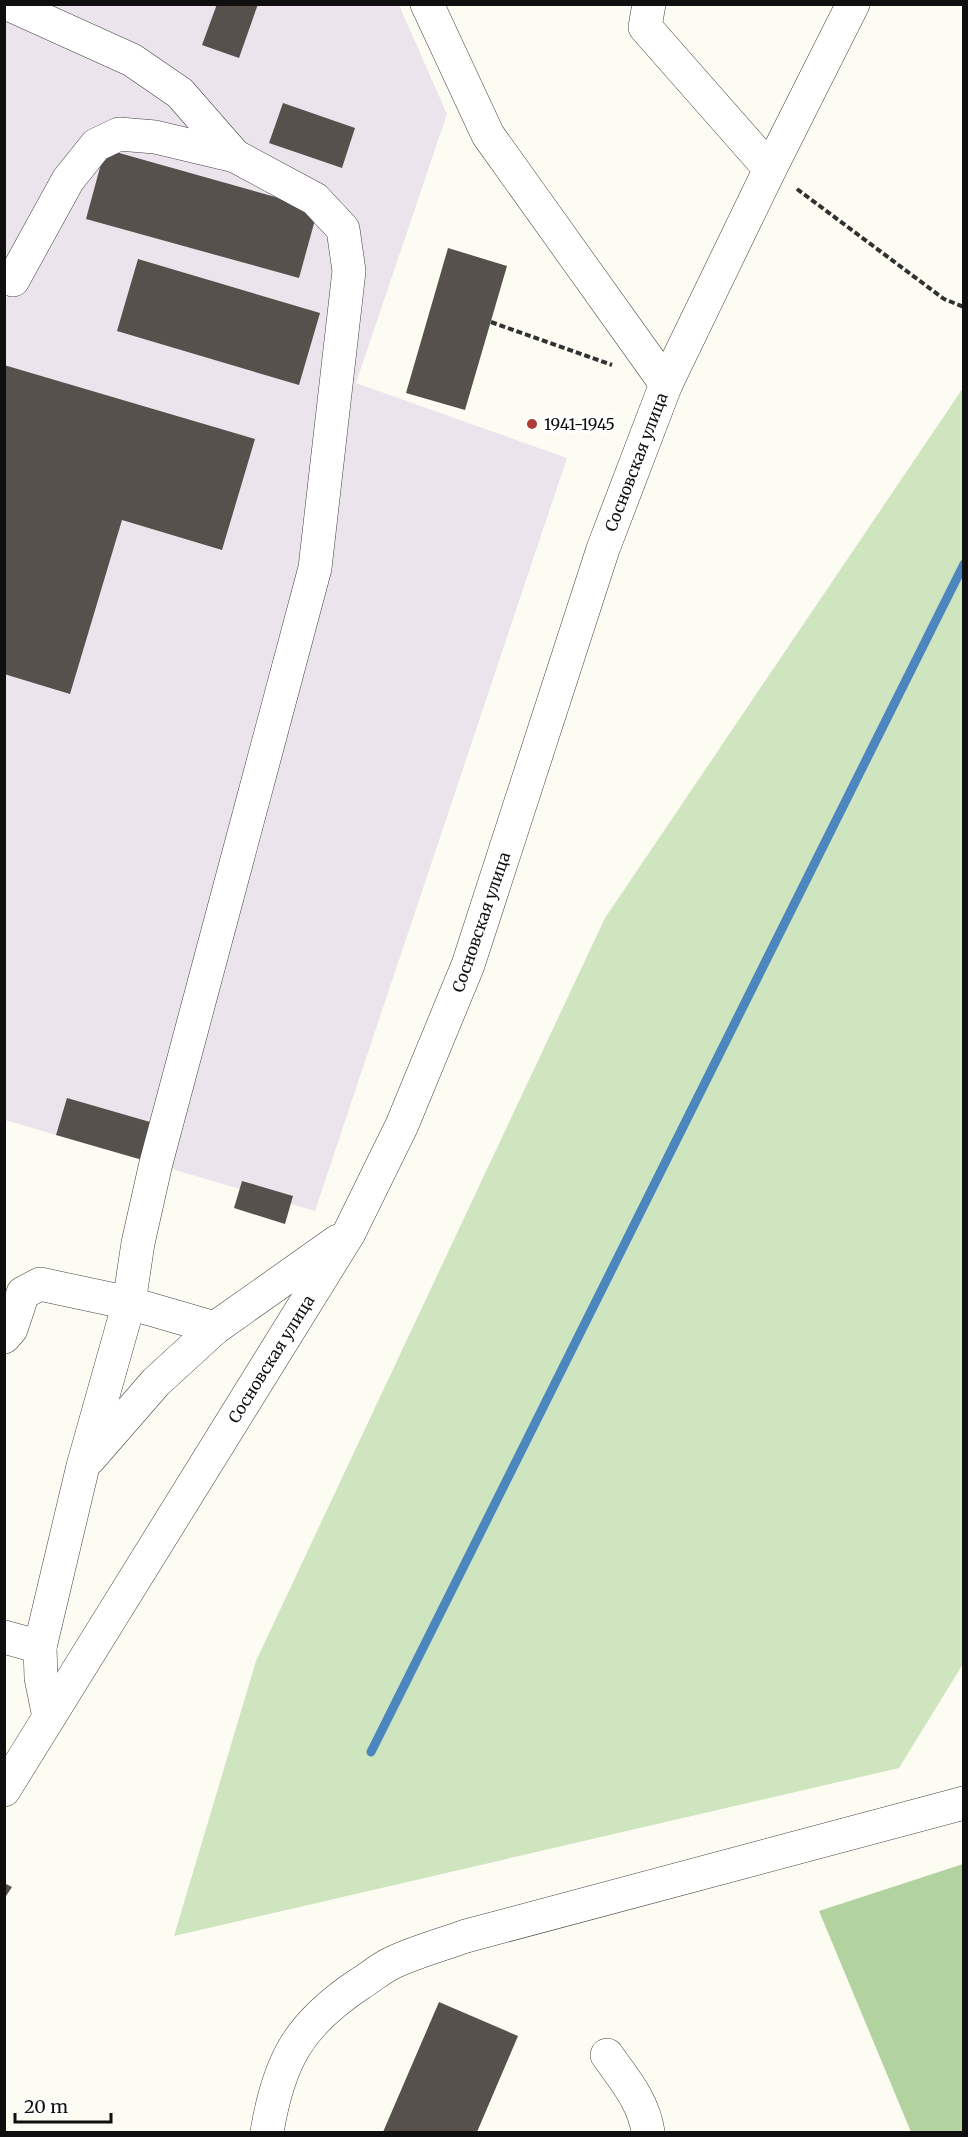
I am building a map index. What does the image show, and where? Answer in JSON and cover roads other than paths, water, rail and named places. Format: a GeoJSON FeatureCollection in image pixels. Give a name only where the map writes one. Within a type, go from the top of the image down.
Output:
{"type":"FeatureCollection","features":[{"type":"Feature","properties":{"kind":"street"},"geometry":{"type":"LineString","coordinates":[[8,4],[132,60],[180,93],[235,156]]}},
{"type":"Feature","properties":{"kind":"street"},"geometry":{"type":"LineString","coordinates":[[427,4],[488,135],[666,384]]}},
{"type":"Feature","properties":{"kind":"street"},"geometry":{"type":"LineString","coordinates":[[649,4],[645,27],[770,169]]}},
{"type":"Feature","properties":{"kind":"street","name":"Сосновская улица"},"geometry":{"type":"LineString","coordinates":[[4,1790],[349,1233],[402,1125],[468,965],[603,549],[666,384],[853,4]]}},
{"type":"Feature","properties":{"kind":"street"},"geometry":{"type":"LineString","coordinates":[[13,280],[68,180],[96,145],[119,134],[154,137],[235,156],[315,199],[343,229],[349,271],[315,568],[156,1163],[138,1243],[129,1303],[83,1466],[40,1647],[41,1678],[49,1717]]}},
{"type":"Feature","properties":{"kind":"street"},"geometry":{"type":"LineString","coordinates":[[83,1466],[156,1382],[215,1328],[349,1233]]}},
{"type":"Feature","properties":{"kind":"street"},"geometry":{"type":"LineString","coordinates":[[4,1337],[11,1329],[23,1293],[40,1284],[129,1303],[215,1328]]}},
{"type":"Feature","properties":{"kind":"street"},"geometry":{"type":"LineString","coordinates":[[4,1637],[40,1647]]}},
{"type":"Feature","properties":{"kind":"street"},"geometry":{"type":"LineString","coordinates":[[267,2133],[271,2105],[288,2056],[307,2027],[342,1996],[391,1964],[466,1936],[963,1803]]}},
{"type":"Feature","properties":{"kind":"street"},"geometry":{"type":"LineString","coordinates":[[607,2055],[636,2095],[648,2133]]}},
{"type":"Feature","properties":{"kind":"waterway"},"geometry":{"type":"LineString","coordinates":[[371,1752],[964,564]]}},
{"type":"Feature","properties":{"kind":"place","name":"1941-1945"},"geometry":{"type":"Point","coordinates":[532,424]}}]}
